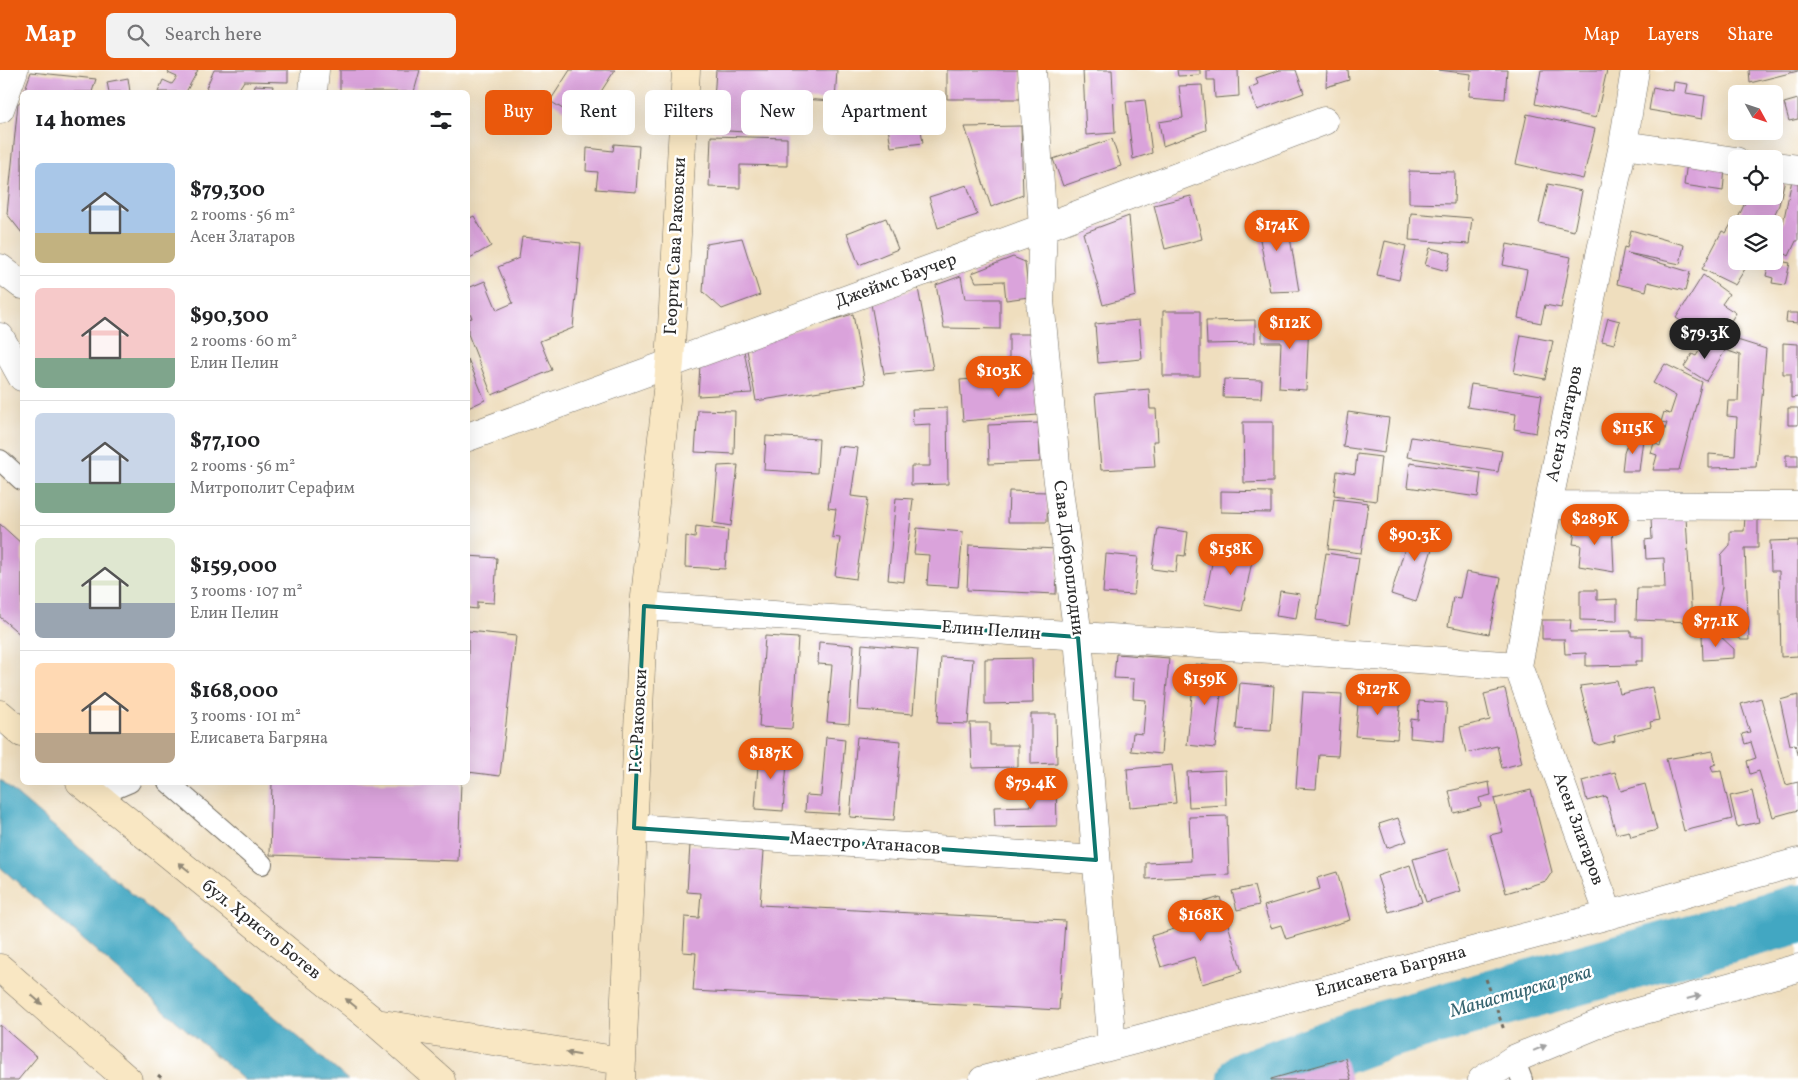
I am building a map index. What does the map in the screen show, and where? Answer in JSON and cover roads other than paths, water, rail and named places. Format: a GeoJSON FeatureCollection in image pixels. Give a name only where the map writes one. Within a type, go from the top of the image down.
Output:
{"type":"FeatureCollection","features":[{"type":"Feature","properties":{"kind":"street"},"geometry":{"type":"LineString","coordinates":[[0,109],[14,70]]}},
{"type":"Feature","properties":{"kind":"street"},"geometry":{"type":"LineString","coordinates":[[313,90],[315,70]]}},
{"type":"Feature","properties":{"kind":"street","name":"Георги Сава Раковски"},"geometry":{"type":"LineString","coordinates":[[670,363],[686,70]]}},
{"type":"Feature","properties":{"kind":"street","name":"Сава Доброплодни"},"geometry":{"type":"LineString","coordinates":[[1032,70],[1043,228],[1040,301],[1057,474],[1078,637],[1112,1046]]}},
{"type":"Feature","properties":{"kind":"street","name":"Асен Златаров"},"geometry":{"type":"LineString","coordinates":[[1609,915],[1518,666],[1548,505],[1623,145],[1635,70]]}},
{"type":"Feature","properties":{"kind":"street","name":"Джеймс Баучер"},"geometry":{"type":"LineString","coordinates":[[470,436],[1043,228],[1324,121]]}},
{"type":"Feature","properties":{"kind":"street"},"geometry":{"type":"LineString","coordinates":[[1623,145],[1728,160]]}},
{"type":"Feature","properties":{"kind":"street"},"geometry":{"type":"LineString","coordinates":[[1783,167],[1798,169]]}},
{"type":"Feature","properties":{"kind":"street"},"geometry":{"type":"LineString","coordinates":[[0,268],[20,283]]}},
{"type":"Feature","properties":{"kind":"street"},"geometry":{"type":"LineString","coordinates":[[0,338],[20,373]]}},
{"type":"Feature","properties":{"kind":"street","name":"Г.С.Раковски"},"geometry":{"type":"LineString","coordinates":[[621,1071],[644,606],[670,363]]}},
{"type":"Feature","properties":{"kind":"street"},"geometry":{"type":"LineString","coordinates":[[1548,505],[1798,506]]}},
{"type":"Feature","properties":{"kind":"street","name":"Елин Пелин"},"geometry":{"type":"LineString","coordinates":[[644,606],[1518,666]]}},
{"type":"Feature","properties":{"kind":"street"},"geometry":{"type":"LineString","coordinates":[[0,714],[20,731]]}},
{"type":"Feature","properties":{"kind":"street","name":"бул. Христо Ботев"},"geometry":{"type":"LineString","coordinates":[[89,789],[376,1024],[441,1080]]}},
{"type":"Feature","properties":{"kind":"street","name":"Маестро Атанасов"},"geometry":{"type":"LineString","coordinates":[[634,828],[1096,860]]}},
{"type":"Feature","properties":{"kind":"street","name":"Елисавета Багряна"},"geometry":{"type":"LineString","coordinates":[[983,1080],[1609,915],[1798,862]]}},
{"type":"Feature","properties":{"kind":"street"},"geometry":{"type":"LineString","coordinates":[[0,968],[128,1080]]}},
{"type":"Feature","properties":{"kind":"street"},"geometry":{"type":"LineString","coordinates":[[1482,1080],[1518,1070],[1608,1020],[1798,968]]}},
{"type":"Feature","properties":{"kind":"street"},"geometry":{"type":"LineString","coordinates":[[376,1024],[621,1071]]}},
{"type":"Feature","properties":{"kind":"lane"},"geometry":{"type":"LineString","coordinates":[[0,460],[20,478]]}},
{"type":"Feature","properties":{"kind":"lane"},"geometry":{"type":"LineString","coordinates":[[89,789],[112,785]]}},
{"type":"Feature","properties":{"kind":"lane"},"geometry":{"type":"LineString","coordinates":[[171,785],[262,864]]}},
{"type":"Feature","properties":{"kind":"water"},"geometry":{"type":"Polygon","coordinates":[[[0,780],[348,1080],[244,1080],[0,867],[0,780]]]}},
{"type":"Feature","properties":{"kind":"waterway","name":"Манастирска река"},"geometry":{"type":"LineString","coordinates":[[1247,1080],[1380,1031],[1798,914]]}}]}
